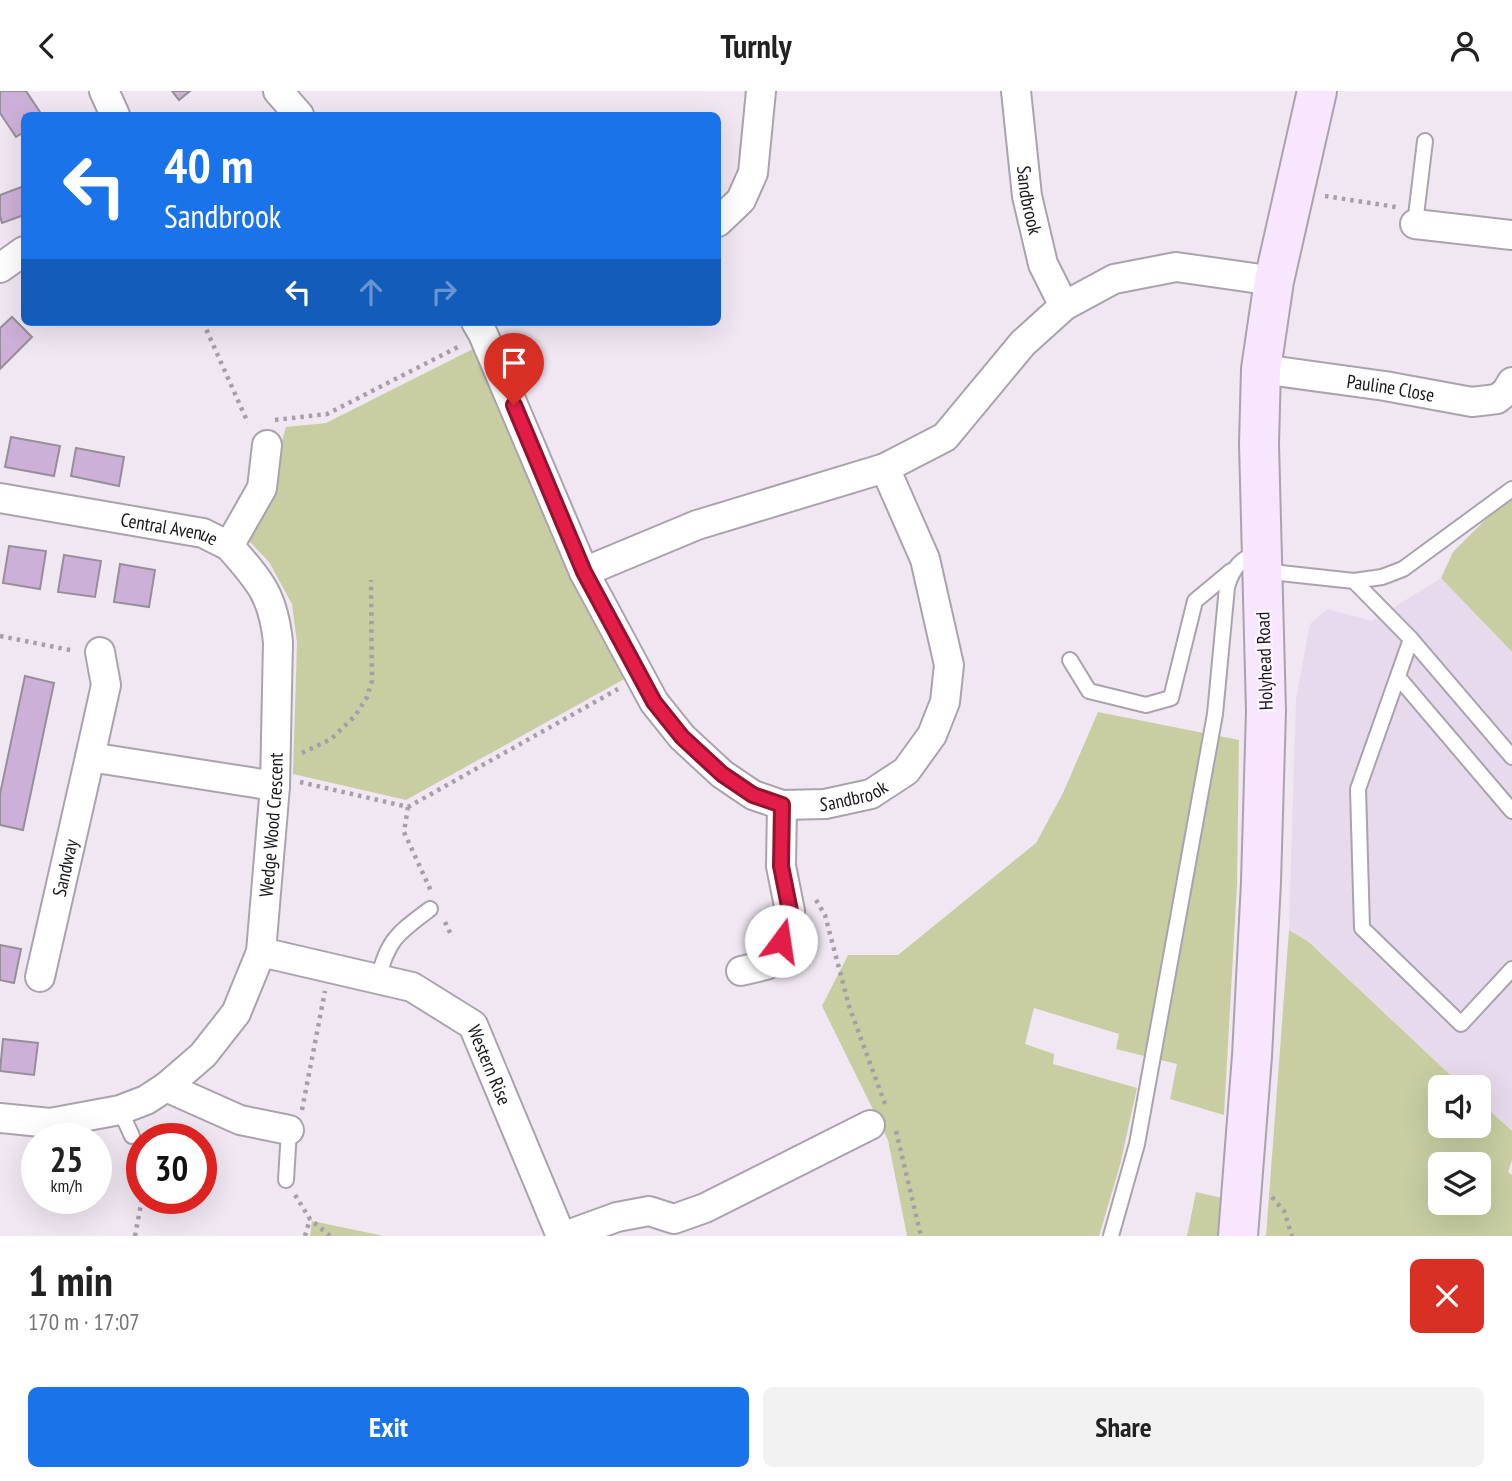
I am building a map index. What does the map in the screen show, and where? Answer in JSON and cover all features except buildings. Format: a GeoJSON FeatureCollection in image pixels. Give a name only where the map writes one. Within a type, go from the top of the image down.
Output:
{"type":"FeatureCollection","features":[{"type":"Feature","properties":{"kind":"main road","name":"Holyhead Road"},"geometry":{"type":"LineString","coordinates":[[1238,1236],[1252,1056],[1266,711],[1252,564],[1261,369],[1274,281],[1317,91]]}},
{"type":"Feature","properties":{"kind":"street"},"geometry":{"type":"LineString","coordinates":[[104,91],[114,112]]}},
{"type":"Feature","properties":{"kind":"street"},"geometry":{"type":"LineString","coordinates":[[278,91],[296,112]]}},
{"type":"Feature","properties":{"kind":"street"},"geometry":{"type":"LineString","coordinates":[[721,219],[741,200],[753,173],[761,91]]}},
{"type":"Feature","properties":{"kind":"street","name":"Sandbrook"},"geometry":{"type":"LineString","coordinates":[[1016,91],[1027,196],[1043,264],[1064,306]]}},
{"type":"Feature","properties":{"kind":"street"},"geometry":{"type":"LineString","coordinates":[[1416,218],[1512,235]]}},
{"type":"Feature","properties":{"kind":"street"},"geometry":{"type":"LineString","coordinates":[[0,268],[21,253]]}},
{"type":"Feature","properties":{"kind":"street"},"geometry":{"type":"LineString","coordinates":[[584,572],[697,525],[885,468],[945,437],[1023,343],[1064,306],[1114,279],[1176,267],[1274,281]]}},
{"type":"Feature","properties":{"kind":"street","name":"Sandbrook"},"geometry":{"type":"LineString","coordinates":[[480,328],[584,572],[654,702],[682,737],[722,774],[753,795],[782,805],[825,804],[872,794],[906,771],[932,735],[945,702],[949,665],[925,559],[885,468]]}},
{"type":"Feature","properties":{"kind":"street","name":"Pauline Close"},"geometry":{"type":"LineString","coordinates":[[1261,369],[1385,386],[1472,402],[1497,398],[1506,392],[1512,382]]}},
{"type":"Feature","properties":{"kind":"street","name":"Central Avenue"},"geometry":{"type":"LineString","coordinates":[[0,498],[203,533],[229,546],[262,488],[267,445]]}},
{"type":"Feature","properties":{"kind":"street","name":"Wedge Wood Crescent"},"geometry":{"type":"LineString","coordinates":[[0,1118],[50,1123],[120,1110],[146,1100],[166,1087],[203,1055],[236,1013],[261,952],[275,781],[278,642],[270,600],[261,582],[229,546]]}},
{"type":"Feature","properties":{"kind":"street","name":"Sandway"},"geometry":{"type":"LineString","coordinates":[[40,977],[106,685],[100,652]]}},
{"type":"Feature","properties":{"kind":"street"},"geometry":{"type":"LineString","coordinates":[[90,757],[275,781]]}},
{"type":"Feature","properties":{"kind":"street"},"geometry":{"type":"LineString","coordinates":[[741,971],[765,965],[781,941],[790,911],[781,866],[782,805]]}},
{"type":"Feature","properties":{"kind":"street","name":"Western Rise"},"geometry":{"type":"LineString","coordinates":[[261,952],[412,987],[473,1025],[563,1236],[617,1217],[649,1211],[674,1219],[705,1208],[884,1121]]}},
{"type":"Feature","properties":{"kind":"street"},"geometry":{"type":"LineString","coordinates":[[166,1087],[240,1121],[289,1130]]}},
{"type":"Feature","properties":{"kind":"lane"},"geometry":{"type":"LineString","coordinates":[[1416,218],[1425,141]]}},
{"type":"Feature","properties":{"kind":"lane"},"geometry":{"type":"LineString","coordinates":[[1070,660],[1089,691],[1146,705],[1171,698],[1195,601],[1252,564],[1354,581],[1382,577],[1403,569],[1512,489]]}},
{"type":"Feature","properties":{"kind":"lane"},"geometry":{"type":"LineString","coordinates":[[1111,1236],[1137,1144],[1215,714],[1227,587],[1252,564]]}},
{"type":"Feature","properties":{"kind":"lane"},"geometry":{"type":"LineString","coordinates":[[1354,581],[1411,639],[1512,757]]}},
{"type":"Feature","properties":{"kind":"lane"},"geometry":{"type":"LineString","coordinates":[[1411,639],[1358,789],[1362,928],[1461,1024],[1512,969]]}},
{"type":"Feature","properties":{"kind":"lane"},"geometry":{"type":"LineString","coordinates":[[1398,677],[1512,811]]}},
{"type":"Feature","properties":{"kind":"lane"},"geometry":{"type":"LineString","coordinates":[[378,979],[384,957],[397,933],[436,908]]}},
{"type":"Feature","properties":{"kind":"lane"},"geometry":{"type":"LineString","coordinates":[[120,1110],[126,1123]]}},
{"type":"Feature","properties":{"kind":"lane"},"geometry":{"type":"LineString","coordinates":[[286,1180],[289,1130]]}},
{"type":"Feature","properties":{"kind":"path"},"geometry":{"type":"LineString","coordinates":[[1293,191],[1416,218]]}},
{"type":"Feature","properties":{"kind":"path"},"geometry":{"type":"LineString","coordinates":[[205,326],[248,423]]}},
{"type":"Feature","properties":{"kind":"path"},"geometry":{"type":"LineString","coordinates":[[267,445],[272,420],[327,414],[480,328]]}},
{"type":"Feature","properties":{"kind":"path"},"geometry":{"type":"LineString","coordinates":[[299,754],[331,739],[355,716],[367,697],[372,681],[371,580]]}},
{"type":"Feature","properties":{"kind":"path"},"geometry":{"type":"LineString","coordinates":[[0,636],[81,652],[100,652]]}},
{"type":"Feature","properties":{"kind":"path"},"geometry":{"type":"LineString","coordinates":[[275,781],[408,807],[639,677]]}},
{"type":"Feature","properties":{"kind":"path"},"geometry":{"type":"LineString","coordinates":[[408,807],[404,832],[436,908],[452,937]]}},
{"type":"Feature","properties":{"kind":"path"},"geometry":{"type":"LineString","coordinates":[[812,894],[825,915],[849,1006],[921,1236]]}},
{"type":"Feature","properties":{"kind":"path"},"geometry":{"type":"LineString","coordinates":[[289,1130],[300,1121],[327,983]]}},
{"type":"Feature","properties":{"kind":"path"},"geometry":{"type":"LineString","coordinates":[[286,1180],[310,1219],[330,1236]]}},
{"type":"Feature","properties":{"kind":"path"},"geometry":{"type":"LineString","coordinates":[[135,1236],[139,1214]]}},
{"type":"Feature","properties":{"kind":"path"},"geometry":{"type":"LineString","coordinates":[[305,1236],[310,1219]]}},
{"type":"Feature","properties":{"kind":"shaded area"},"geometry":{"type":"Polygon","coordinates":[[[1441,578],[1512,652],[1512,1131],[1491,1112],[1491,1075],[1450,1075],[1310,942],[1289,930],[1296,699],[1310,624],[1327,609],[1372,621],[1441,578]]]}},
{"type":"Feature","properties":{"kind":"green space"},"geometry":{"type":"Polygon","coordinates":[[[475,348],[628,677],[406,800],[293,774],[297,643],[292,604],[269,562],[249,541],[286,427],[326,423],[475,348]]]}},
{"type":"Feature","properties":{"kind":"green space"},"geometry":{"type":"Polygon","coordinates":[[[1512,498],[1512,652],[1441,578],[1453,552],[1497,508],[1512,498]]]}},
{"type":"Feature","properties":{"kind":"green space"},"geometry":{"type":"Polygon","coordinates":[[[1098,712],[1239,740],[1237,885],[1224,1115],[1170,1099],[1177,1064],[1116,1049],[1119,1034],[1034,1008],[1025,1044],[1054,1054],[1053,1064],[1137,1088],[1120,1165],[1099,1236],[907,1236],[888,1140],[822,1006],[848,955],[898,955],[1036,843],[1063,793],[1098,712]]]}},
{"type":"Feature","properties":{"kind":"green space"},"geometry":{"type":"Polygon","coordinates":[[[1289,930],[1309,942],[1450,1075],[1428,1075],[1428,1138],[1491,1138],[1491,1112],[1512,1131],[1512,1160],[1508,1172],[1512,1175],[1512,1236],[1266,1236],[1289,930]]]}},
{"type":"Feature","properties":{"kind":"green space"},"geometry":{"type":"Polygon","coordinates":[[[1196,1192],[1226,1199],[1218,1236],[1187,1236],[1196,1192]]]}},
{"type":"Feature","properties":{"kind":"green space"},"geometry":{"type":"Polygon","coordinates":[[[312,1221],[384,1236],[310,1236],[312,1221]]]}},
{"type":"Feature","properties":{"kind":"route"},"geometry":{"type":"LineString","coordinates":[[514,405],[584,572],[654,702],[682,737],[722,774],[753,795],[782,805],[781,866],[790,911],[781,941]]}}]}
